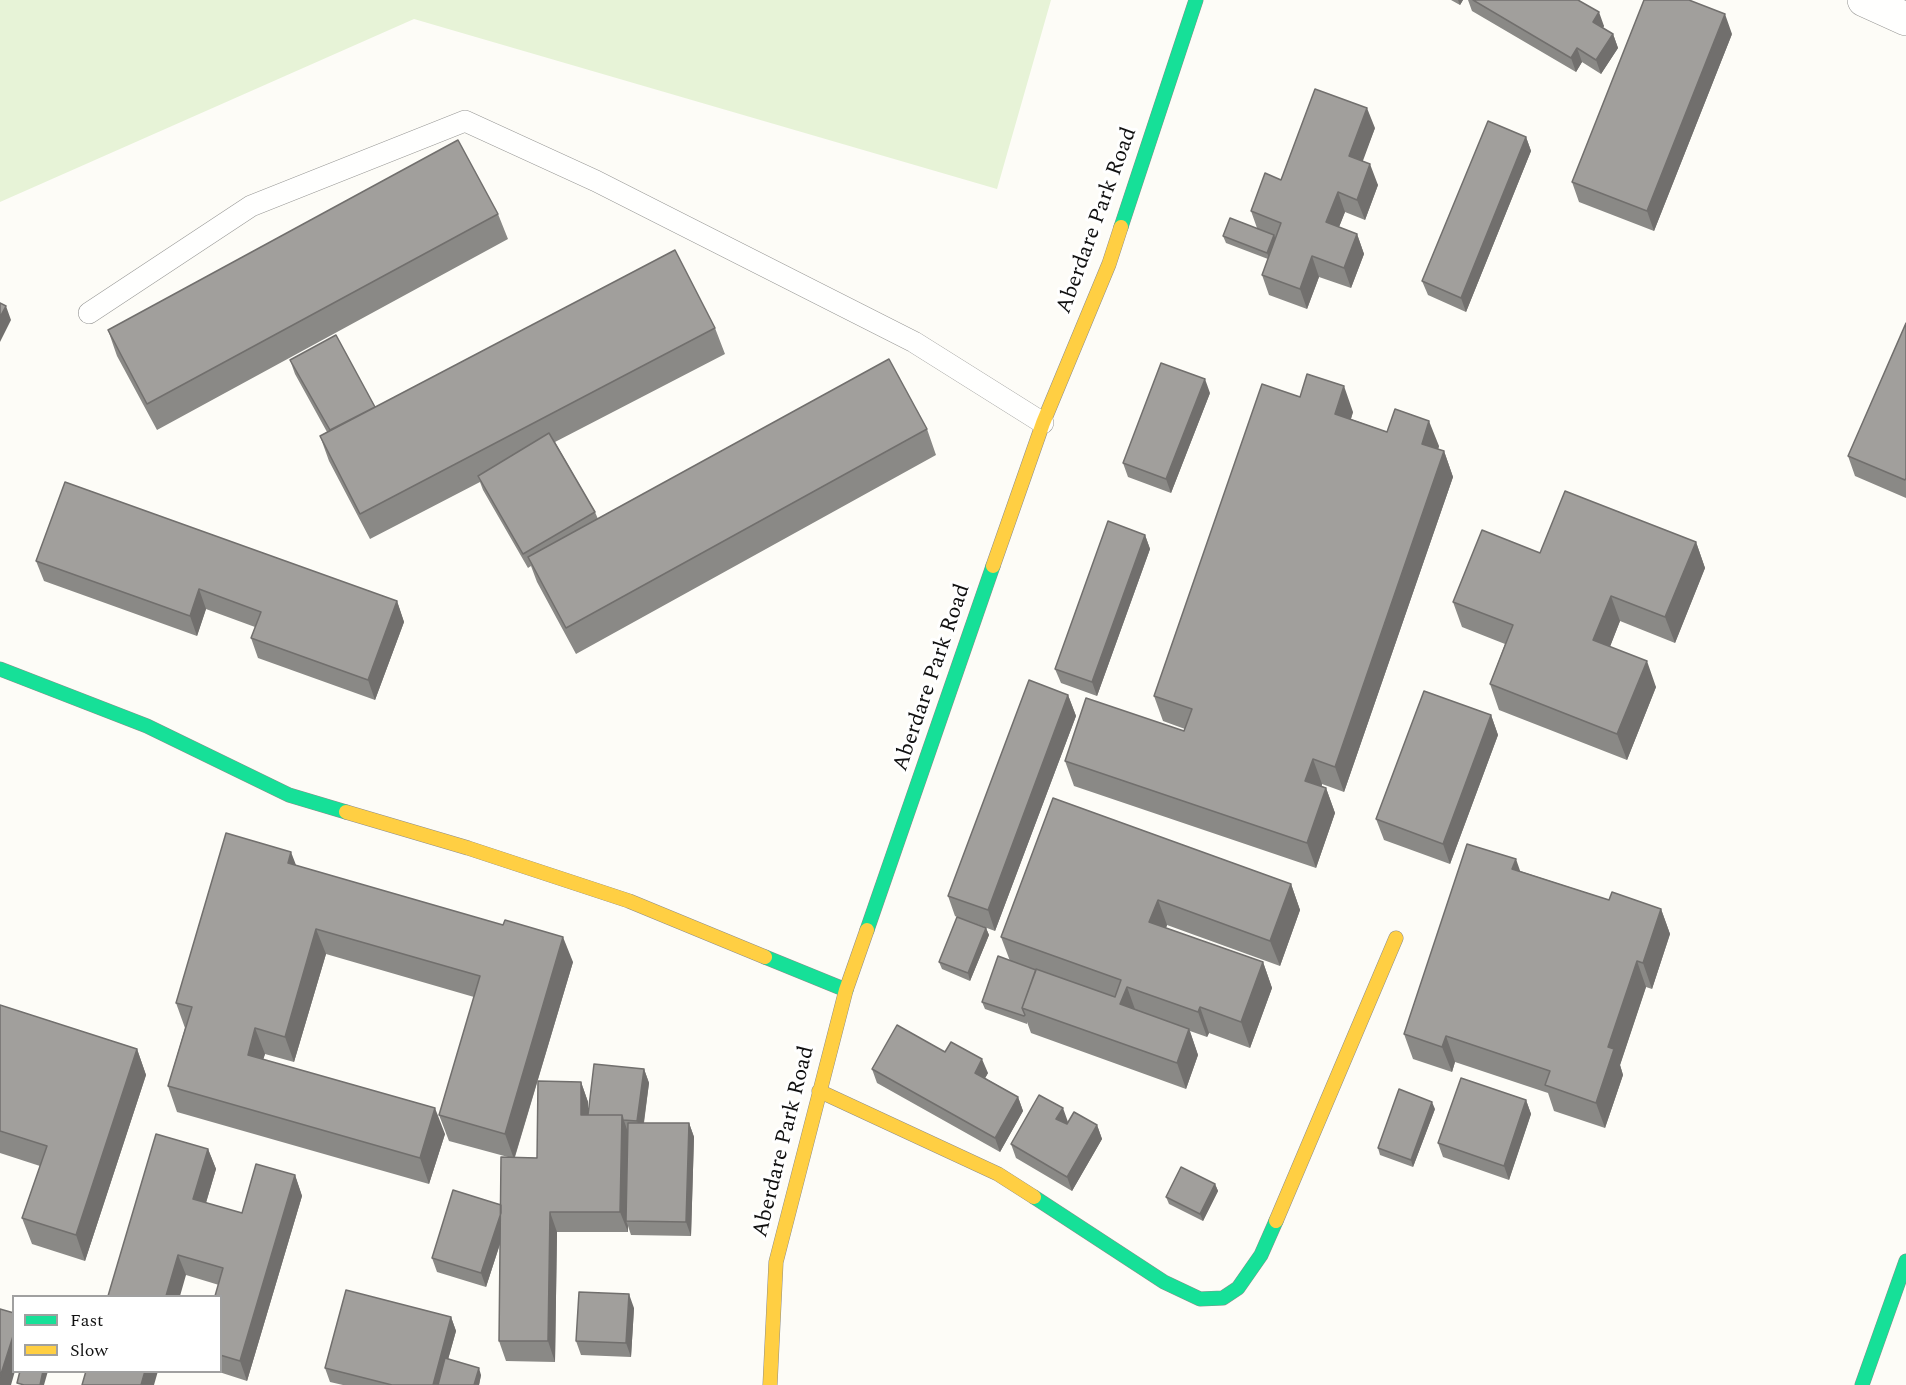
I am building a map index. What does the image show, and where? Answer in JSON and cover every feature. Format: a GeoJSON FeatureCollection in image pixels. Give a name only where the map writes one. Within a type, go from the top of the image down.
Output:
{"type":"FeatureCollection","features":[{"type":"Feature","properties":{"kind":"street","name":"Aberdare Park Road"},"geometry":{"type":"LineString","coordinates":[[770,1385],[776,1262],[846,990],[1043,423],[1109,264],[1196,0]]}},
{"type":"Feature","properties":{"kind":"street"},"geometry":{"type":"LineString","coordinates":[[1864,0],[1906,19]]}},
{"type":"Feature","properties":{"kind":"street"},"geometry":{"type":"LineString","coordinates":[[0,669],[147,726],[289,795],[468,848],[629,901],[846,990]]}},
{"type":"Feature","properties":{"kind":"street"},"geometry":{"type":"LineString","coordinates":[[819,1091],[998,1174],[1164,1282],[1200,1299],[1223,1298],[1238,1288],[1261,1255],[1395,938]]}},
{"type":"Feature","properties":{"kind":"street"},"geometry":{"type":"LineString","coordinates":[[1862,1385],[1906,1261]]}},
{"type":"Feature","properties":{"kind":"lane"},"geometry":{"type":"LineString","coordinates":[[89,313],[251,206],[465,121],[596,181],[914,342],[1043,423]]}},
{"type":"Feature","properties":{"kind":"green space"},"geometry":{"type":"Polygon","coordinates":[[[0,0],[1051,0],[997,189],[414,19],[0,202],[0,0]]]}},
{"type":"Feature","properties":{"kind":"building"},"geometry":{"type":"Polygon","coordinates":[[[1473,0],[1578,0],[1599,12],[1593,22],[1613,34],[1596,60],[1577,48],[1571,58],[1473,0]]]}},
{"type":"Feature","properties":{"kind":"building"},"geometry":{"type":"Polygon","coordinates":[[[1644,0],[1689,0],[1725,14],[1647,211],[1572,182],[1644,0]]]}},
{"type":"Feature","properties":{"kind":"building"},"geometry":{"type":"Polygon","coordinates":[[[1315,89],[1367,108],[1349,156],[1370,164],[1357,200],[1338,192],[1326,222],[1357,234],[1344,268],[1312,256],[1300,289],[1262,275],[1281,223],[1251,211],[1265,173],[1281,180],[1315,89]]]}},
{"type":"Feature","properties":{"kind":"building"},"geometry":{"type":"Polygon","coordinates":[[[1488,121],[1526,137],[1461,298],[1422,281],[1488,121]]]}},
{"type":"Feature","properties":{"kind":"building"},"geometry":{"type":"Polygon","coordinates":[[[458,140],[498,214],[147,404],[108,330],[458,140]]]}},
{"type":"Feature","properties":{"kind":"building"},"geometry":{"type":"Polygon","coordinates":[[[1230,218],[1274,235],[1267,253],[1223,236],[1230,218]]]}},
{"type":"Feature","properties":{"kind":"building"},"geometry":{"type":"Polygon","coordinates":[[[675,250],[715,328],[360,514],[320,436],[675,250]]]}},
{"type":"Feature","properties":{"kind":"building"},"geometry":{"type":"Polygon","coordinates":[[[0,303],[6,306],[0,317],[0,303]]]}},
{"type":"Feature","properties":{"kind":"building"},"geometry":{"type":"Polygon","coordinates":[[[1906,323],[1906,478],[1905,480],[1848,456],[1906,323]]]}},
{"type":"Feature","properties":{"kind":"building"},"geometry":{"type":"Polygon","coordinates":[[[336,335],[375,407],[330,430],[290,360],[336,335]]]}},
{"type":"Feature","properties":{"kind":"building"},"geometry":{"type":"Polygon","coordinates":[[[889,359],[927,429],[566,628],[528,557],[889,359]]]}},
{"type":"Feature","properties":{"kind":"building"},"geometry":{"type":"Polygon","coordinates":[[[1161,363],[1205,379],[1166,479],[1123,463],[1161,363]]]}},
{"type":"Feature","properties":{"kind":"building"},"geometry":{"type":"Polygon","coordinates":[[[1307,374],[1344,386],[1335,414],[1387,432],[1395,409],[1429,421],[1422,444],[1444,451],[1335,767],[1313,759],[1305,781],[1326,788],[1307,843],[1065,761],[1086,698],[1184,731],[1192,709],[1154,696],[1262,384],[1300,397],[1307,374]]]}},
{"type":"Feature","properties":{"kind":"building"},"geometry":{"type":"Polygon","coordinates":[[[549,433],[595,512],[523,554],[478,476],[549,433]]]}},
{"type":"Feature","properties":{"kind":"building"},"geometry":{"type":"Polygon","coordinates":[[[65,482],[397,601],[368,680],[251,638],[261,612],[199,589],[190,616],[36,561],[65,482]]]}},
{"type":"Feature","properties":{"kind":"building"},"geometry":{"type":"Polygon","coordinates":[[[1565,491],[1696,542],[1665,617],[1611,596],[1593,640],[1647,661],[1617,734],[1490,684],[1513,625],[1453,602],[1482,530],[1540,553],[1565,491]]]}},
{"type":"Feature","properties":{"kind":"building"},"geometry":{"type":"Polygon","coordinates":[[[1108,521],[1145,535],[1092,682],[1055,669],[1108,521]]]}},
{"type":"Feature","properties":{"kind":"building"},"geometry":{"type":"Polygon","coordinates":[[[1029,680],[1068,695],[988,910],[948,896],[1029,680]]]}},
{"type":"Feature","properties":{"kind":"building"},"geometry":{"type":"Polygon","coordinates":[[[1424,691],[1491,715],[1443,844],[1376,819],[1424,691]]]}},
{"type":"Feature","properties":{"kind":"building"},"geometry":{"type":"Polygon","coordinates":[[[1053,798],[1291,884],[1270,941],[1158,900],[1149,922],[1263,962],[1241,1022],[1200,1007],[1198,1012],[1127,987],[1120,1004],[1189,1029],[1177,1063],[1022,1008],[1036,969],[1115,997],[1121,980],[1001,937],[1053,798]]]}},
{"type":"Feature","properties":{"kind":"building"},"geometry":{"type":"Polygon","coordinates":[[[226,833],[291,852],[288,863],[503,925],[505,920],[563,937],[505,1134],[439,1115],[480,976],[316,929],[285,1037],[255,1028],[248,1055],[435,1108],[420,1158],[168,1086],[192,1007],[176,1003],[226,833]]]}},
{"type":"Feature","properties":{"kind":"building"},"geometry":{"type":"Polygon","coordinates":[[[1467,844],[1516,859],[1512,869],[1609,900],[1612,892],[1661,909],[1643,963],[1637,961],[1608,1047],[1614,1049],[1596,1103],[1545,1085],[1550,1071],[1446,1036],[1442,1047],[1404,1034],[1467,844]]]}},
{"type":"Feature","properties":{"kind":"building"},"geometry":{"type":"Polygon","coordinates":[[[957,917],[986,928],[968,973],[939,962],[957,917]]]}},
{"type":"Feature","properties":{"kind":"building"},"geometry":{"type":"Polygon","coordinates":[[[998,956],[1036,970],[1022,1008],[1024,1016],[982,1002],[998,956]]]}},
{"type":"Feature","properties":{"kind":"building"},"geometry":{"type":"Polygon","coordinates":[[[0,1005],[137,1049],[76,1235],[22,1218],[47,1146],[0,1131],[0,1005]]]}},
{"type":"Feature","properties":{"kind":"building"},"geometry":{"type":"Polygon","coordinates":[[[897,1025],[945,1052],[951,1042],[982,1059],[975,1073],[1018,1097],[995,1138],[872,1069],[897,1025]]]}},
{"type":"Feature","properties":{"kind":"building"},"geometry":{"type":"Polygon","coordinates":[[[594,1064],[644,1069],[637,1121],[623,1120],[622,1115],[588,1115],[594,1064]]]}},
{"type":"Feature","properties":{"kind":"building"},"geometry":{"type":"Polygon","coordinates":[[[1461,1078],[1526,1100],[1504,1166],[1438,1143],[1461,1078]]]}},
{"type":"Feature","properties":{"kind":"building"},"geometry":{"type":"Polygon","coordinates":[[[538,1081],[581,1082],[581,1115],[622,1115],[620,1212],[550,1212],[548,1341],[499,1341],[501,1157],[537,1158],[538,1081]]]}},
{"type":"Feature","properties":{"kind":"building"},"geometry":{"type":"Polygon","coordinates":[[[1399,1089],[1432,1102],[1411,1160],[1378,1148],[1399,1089]]]}},
{"type":"Feature","properties":{"kind":"building"},"geometry":{"type":"Polygon","coordinates":[[[1039,1095],[1063,1108],[1056,1119],[1067,1124],[1074,1112],[1097,1125],[1067,1177],[1011,1144],[1039,1095]]]}},
{"type":"Feature","properties":{"kind":"building"},"geometry":{"type":"Polygon","coordinates":[[[628,1123],[689,1123],[686,1222],[626,1221],[628,1123]]]}},
{"type":"Feature","properties":{"kind":"building"},"geometry":{"type":"Polygon","coordinates":[[[156,1134],[208,1149],[193,1199],[242,1213],[256,1164],[295,1175],[240,1361],[222,1356],[222,1295],[215,1295],[223,1268],[178,1255],[166,1295],[108,1295],[156,1134]]]}},
{"type":"Feature","properties":{"kind":"building"},"geometry":{"type":"Polygon","coordinates":[[[1181,1167],[1215,1184],[1200,1214],[1166,1197],[1181,1167]]]}},
{"type":"Feature","properties":{"kind":"building"},"geometry":{"type":"Polygon","coordinates":[[[453,1190],[501,1205],[501,1213],[481,1273],[432,1258],[453,1190]]]}},
{"type":"Feature","properties":{"kind":"building"},"geometry":{"type":"Polygon","coordinates":[[[346,1290],[451,1317],[433,1385],[392,1385],[325,1368],[346,1290]]]}},
{"type":"Feature","properties":{"kind":"building"},"geometry":{"type":"Polygon","coordinates":[[[579,1292],[629,1294],[626,1343],[576,1341],[579,1292]]]}},
{"type":"Feature","properties":{"kind":"building"},"geometry":{"type":"Polygon","coordinates":[[[0,1309],[12,1312],[12,1339],[0,1377],[0,1309]]]}},
{"type":"Feature","properties":{"kind":"building"},"geometry":{"type":"Polygon","coordinates":[[[445,1358],[479,1368],[474,1385],[438,1385],[445,1358]]]}},
{"type":"Feature","properties":{"kind":"building"},"geometry":{"type":"Polygon","coordinates":[[[20,1373],[43,1373],[40,1385],[17,1383],[20,1373]]]}},
{"type":"Feature","properties":{"kind":"building"},"geometry":{"type":"Polygon","coordinates":[[[85,1373],[144,1373],[141,1385],[82,1385],[85,1373]]]}},
{"type":"Feature","properties":{"kind":"traffic: fast"},"geometry":{"type":"LineString","coordinates":[[1121,227],[1196,0]]}},
{"type":"Feature","properties":{"kind":"traffic: fast"},"geometry":{"type":"LineString","coordinates":[[867,930],[993,566]]}},
{"type":"Feature","properties":{"kind":"traffic: fast"},"geometry":{"type":"LineString","coordinates":[[0,669],[147,726],[289,795],[346,812]]}},
{"type":"Feature","properties":{"kind":"traffic: fast"},"geometry":{"type":"LineString","coordinates":[[765,957],[846,990]]}},
{"type":"Feature","properties":{"kind":"traffic: fast"},"geometry":{"type":"LineString","coordinates":[[1034,1197],[1164,1282],[1200,1299],[1223,1298],[1238,1288],[1261,1255],[1276,1221]]}},
{"type":"Feature","properties":{"kind":"traffic: fast"},"geometry":{"type":"LineString","coordinates":[[1862,1385],[1906,1261]]}},
{"type":"Feature","properties":{"kind":"traffic: slow"},"geometry":{"type":"LineString","coordinates":[[993,566],[1043,423],[1109,264],[1121,227]]}},
{"type":"Feature","properties":{"kind":"traffic: slow"},"geometry":{"type":"LineString","coordinates":[[346,812],[468,848],[629,901],[765,957]]}},
{"type":"Feature","properties":{"kind":"traffic: slow"},"geometry":{"type":"LineString","coordinates":[[770,1385],[776,1262],[846,990],[867,930]]}},
{"type":"Feature","properties":{"kind":"traffic: slow"},"geometry":{"type":"LineString","coordinates":[[1276,1221],[1396,938]]}},
{"type":"Feature","properties":{"kind":"traffic: slow"},"geometry":{"type":"LineString","coordinates":[[819,1091],[998,1174],[1034,1197]]}}]}
